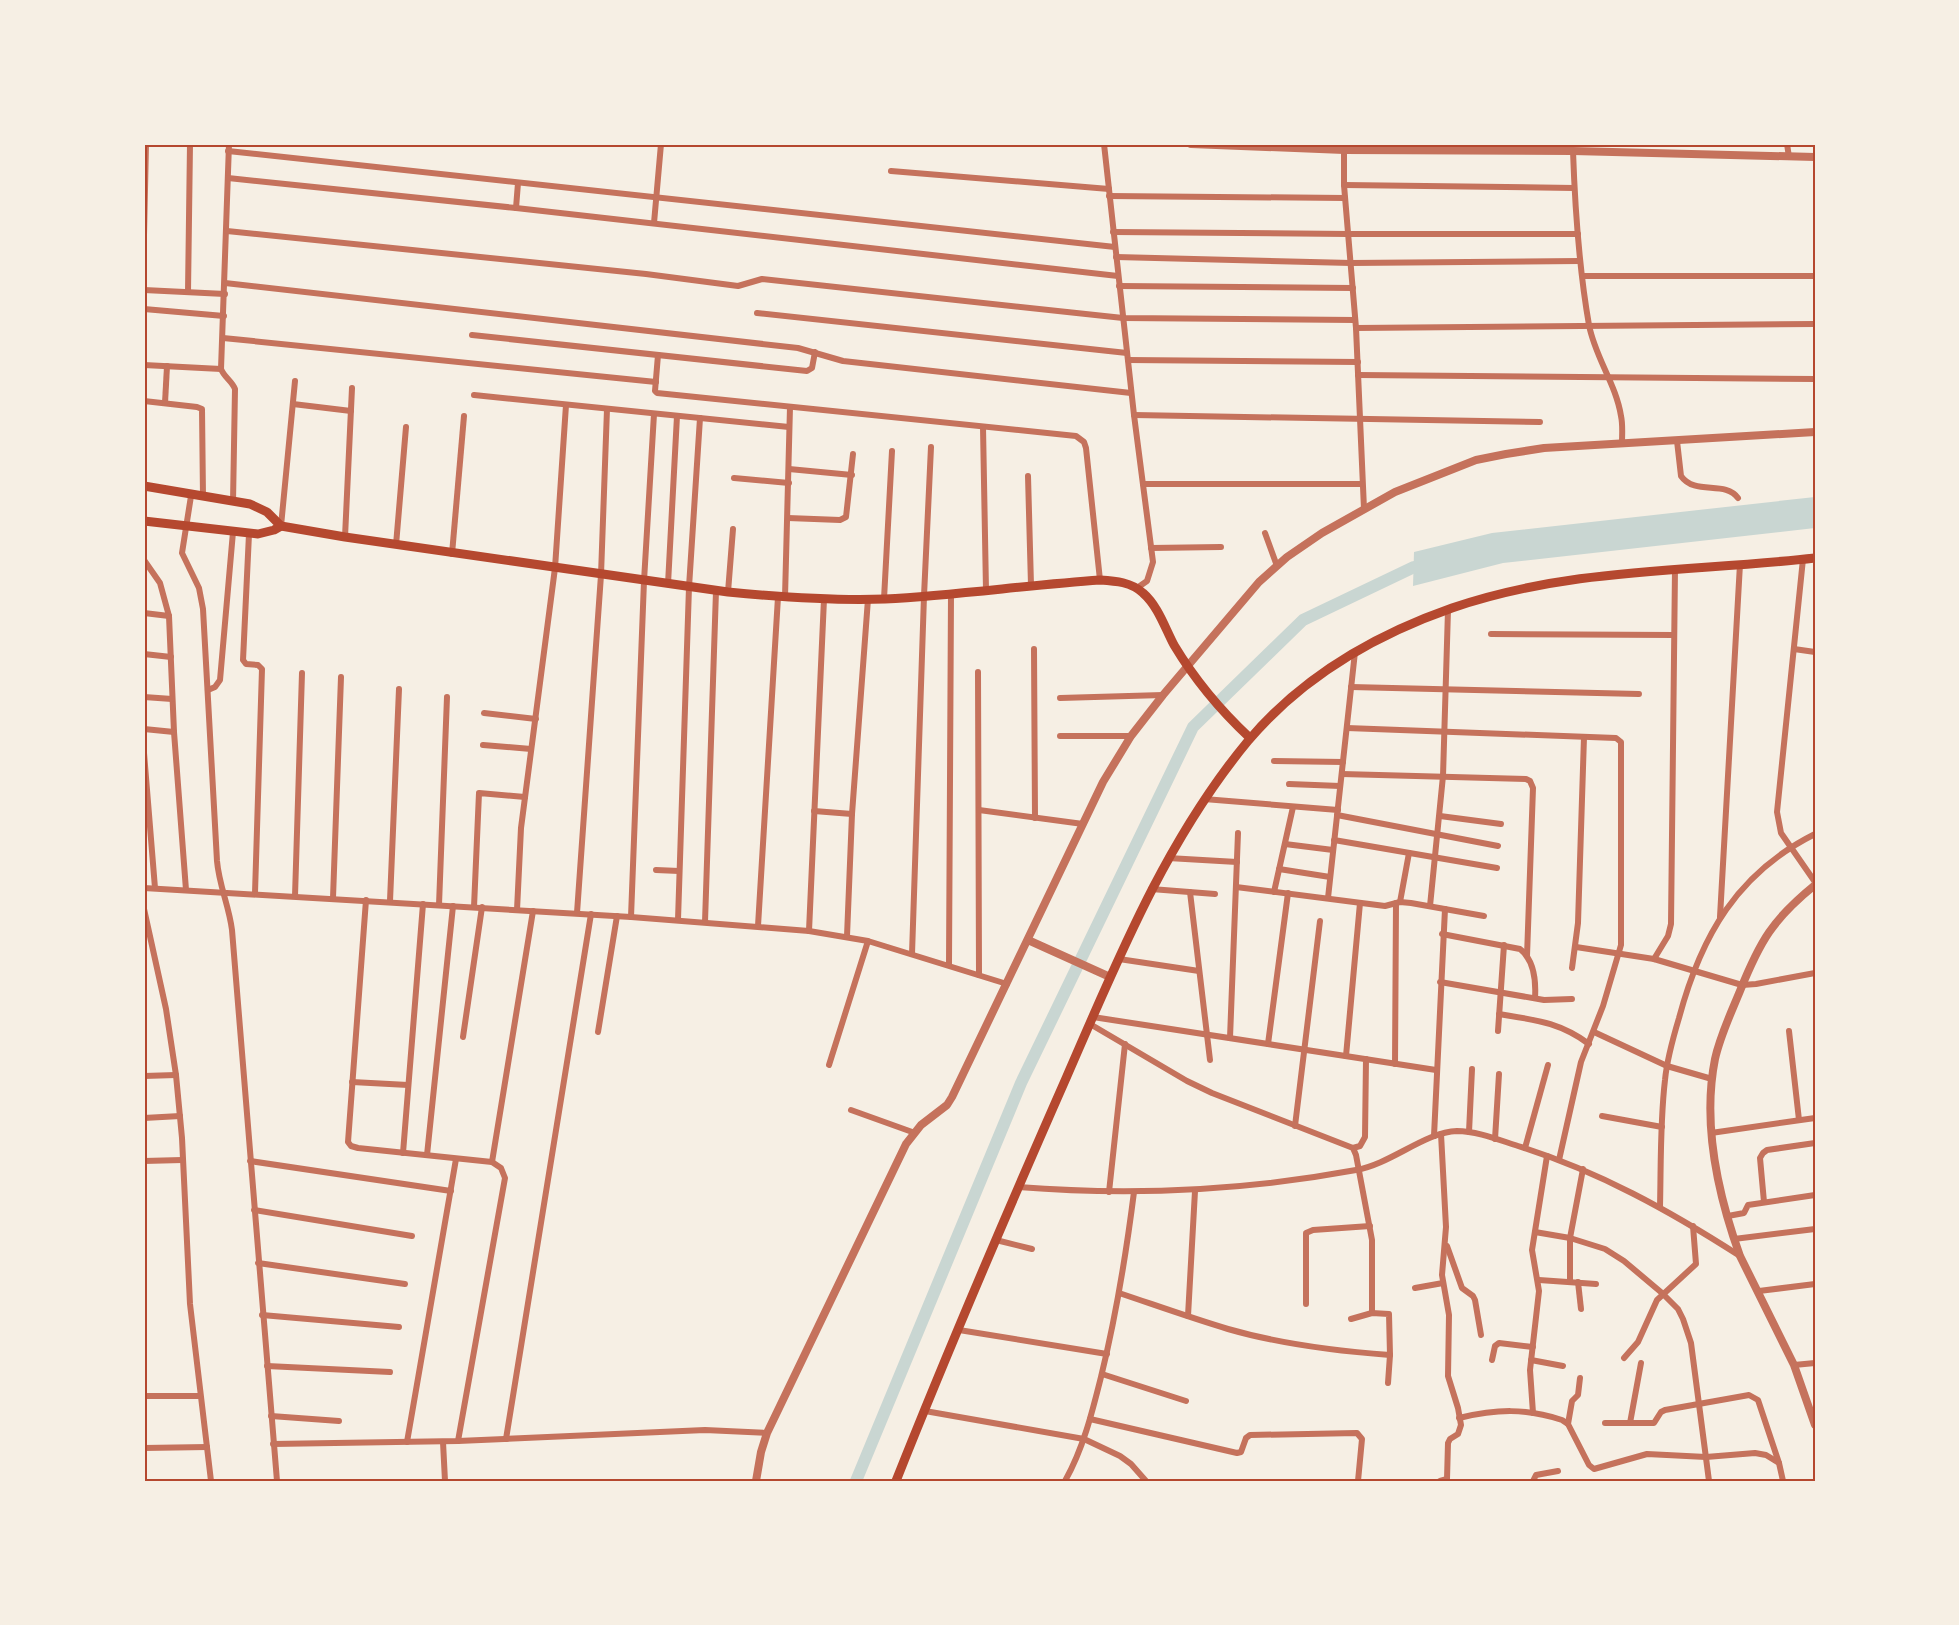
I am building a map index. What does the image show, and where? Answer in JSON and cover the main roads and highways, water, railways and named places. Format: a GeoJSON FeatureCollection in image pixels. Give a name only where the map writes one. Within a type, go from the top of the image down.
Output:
{"type":"FeatureCollection","features":[{"type":"Feature","properties":{"kind":"main road"},"geometry":{"type":"LineString","coordinates":[[144,486],[259,508],[267,512],[281,526]]}},
{"type":"Feature","properties":{"kind":"main road"},"geometry":{"type":"LineString","coordinates":[[144,521],[249,534],[266,533],[281,526],[452,554],[689,588],[782,597],[884,599],[1100,580],[1124,582],[1137,588],[1152,603],[1187,665],[1214,702],[1250,738]]}},
{"type":"Feature","properties":{"kind":"main road"},"geometry":{"type":"LineString","coordinates":[[896,1481],[1018,1187],[1110,977],[1168,858],[1203,799],[1250,738],[1317,677],[1355,652],[1448,610],[1492,595],[1583,577],[1815,558]]}},
{"type":"Feature","properties":{"kind":"waterway"},"geometry":{"type":"LineString","coordinates":[[856,1481],[1021,1083],[1193,727],[1303,620],[1414,567]]}}]}
